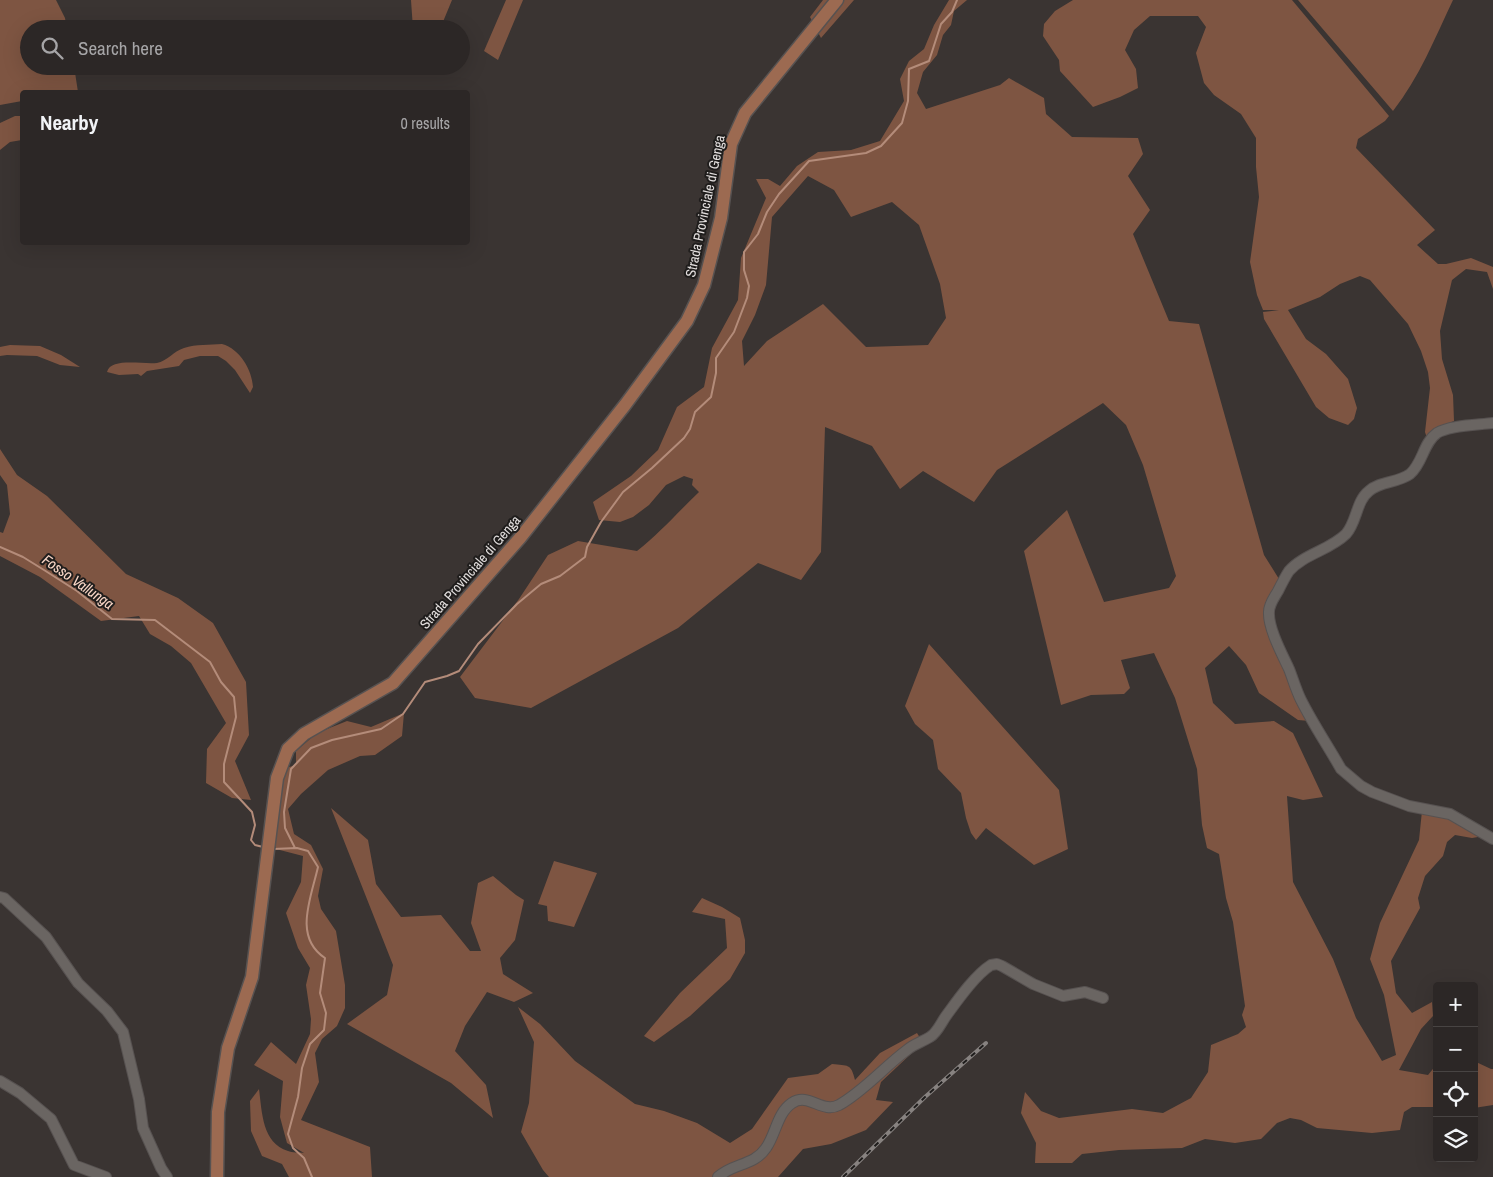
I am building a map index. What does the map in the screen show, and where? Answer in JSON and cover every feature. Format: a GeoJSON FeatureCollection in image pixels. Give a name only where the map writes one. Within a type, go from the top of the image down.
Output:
{"type":"FeatureCollection","features":[{"type":"Feature","properties":{"kind":"main road","name":"Strada Provinciale di Genga"},"geometry":{"type":"LineString","coordinates":[[218,1177],[218,1112],[228,1048],[252,977],[277,778],[288,749],[304,734],[393,683],[520,538],[625,405],[687,321],[704,285],[721,218],[731,144],[745,113],[837,0]]}},
{"type":"Feature","properties":{"kind":"street"},"geometry":{"type":"LineString","coordinates":[[1493,423],[1447,429],[1437,434],[1428,443],[1416,468],[1409,474],[1378,485],[1368,491],[1362,499],[1354,522],[1346,534],[1334,543],[1302,560],[1289,572],[1271,603],[1269,612],[1270,622],[1281,653],[1296,683],[1300,698],[1341,769],[1347,776],[1372,792],[1409,806],[1450,814],[1493,839]]}},
{"type":"Feature","properties":{"kind":"street"},"geometry":{"type":"LineString","coordinates":[[0,910],[2,898]]}},
{"type":"Feature","properties":{"kind":"street"},"geometry":{"type":"LineString","coordinates":[[2,898],[46,937],[78,983],[107,1011],[123,1032],[139,1099],[143,1128],[167,1177]]}},
{"type":"Feature","properties":{"kind":"street"},"geometry":{"type":"LineString","coordinates":[[718,1177],[731,1168],[752,1162],[758,1157],[766,1148],[782,1114],[789,1104],[800,1099],[806,1099],[827,1107],[839,1104],[860,1090],[907,1050],[932,1036],[958,998],[991,965],[1002,966],[1032,984],[1063,996],[1085,992],[1103,998]]}},
{"type":"Feature","properties":{"kind":"street"},"geometry":{"type":"LineString","coordinates":[[0,1081],[20,1093],[51,1120],[74,1165],[106,1177]]}},
{"type":"Feature","properties":{"kind":"shaded area"},"geometry":{"type":"Polygon","coordinates":[[[0,0],[56,0],[65,20],[20,20],[20,75],[75,75],[78,90],[20,90],[20,101],[0,105],[0,0]]]}},
{"type":"Feature","properties":{"kind":"shaded area"},"geometry":{"type":"Polygon","coordinates":[[[411,0],[452,0],[444,20],[412,20],[411,0]]]}},
{"type":"Feature","properties":{"kind":"shaded area"},"geometry":{"type":"Polygon","coordinates":[[[506,0],[523,0],[498,60],[484,51],[506,0]]]}},
{"type":"Feature","properties":{"kind":"shaded area"},"geometry":{"type":"Polygon","coordinates":[[[823,0],[854,0],[821,38],[810,17],[823,0]]]}},
{"type":"Feature","properties":{"kind":"shaded area"},"geometry":{"type":"Polygon","coordinates":[[[949,0],[967,0],[954,11],[951,25],[943,35],[937,55],[923,72],[917,93],[926,109],[1000,85],[1009,78],[1044,98],[1046,114],[1072,137],[1138,138],[1143,154],[1128,176],[1150,210],[1133,234],[1169,321],[1199,324],[1264,555],[1279,579],[1267,620],[1310,721],[1298,720],[1259,693],[1246,665],[1229,646],[1205,668],[1213,703],[1235,724],[1274,721],[1293,733],[1323,797],[1303,800],[1287,796],[1293,882],[1333,959],[1356,1018],[1382,1061],[1396,1055],[1384,995],[1370,959],[1380,923],[1419,840],[1422,811],[1446,816],[1484,836],[1472,838],[1455,835],[1447,842],[1443,856],[1425,876],[1418,898],[1420,908],[1391,961],[1396,993],[1412,1013],[1432,1002],[1433,1016],[1421,1029],[1399,1070],[1428,1075],[1433,1069],[1433,1107],[1412,1107],[1404,1112],[1400,1130],[1372,1133],[1317,1128],[1301,1120],[1290,1118],[1277,1123],[1261,1139],[1235,1143],[1205,1139],[1182,1148],[1119,1150],[1082,1154],[1072,1163],[1035,1163],[1036,1143],[1021,1113],[1025,1092],[1041,1111],[1059,1118],[1132,1109],[1163,1113],[1191,1098],[1208,1072],[1211,1045],[1238,1034],[1246,1027],[1242,1015],[1245,1006],[1233,922],[1226,898],[1219,854],[1207,848],[1202,825],[1197,769],[1175,698],[1154,653],[1121,660],[1130,688],[1124,694],[1091,695],[1061,705],[1024,551],[1067,510],[1104,602],[1169,588],[1176,576],[1143,465],[1126,425],[1103,403],[997,470],[974,502],[923,471],[900,489],[872,446],[825,427],[821,552],[801,580],[758,563],[678,628],[531,708],[475,698],[460,677],[519,599],[548,555],[578,541],[637,551],[699,492],[692,485],[693,479],[684,476],[666,485],[649,505],[633,517],[620,522],[599,520],[593,502],[631,476],[658,450],[677,407],[704,387],[712,348],[738,300],[741,258],[766,198],[756,179],[768,179],[780,186],[797,166],[818,152],[851,150],[880,141],[904,101],[900,79],[909,61],[924,49],[934,25],[949,0]],[[808,176],[772,217],[766,285],[755,315],[742,341],[744,366],[767,341],[823,304],[866,347],[928,345],[946,318],[940,284],[919,225],[892,202],[851,217],[834,190],[808,176]]]}},
{"type":"Feature","properties":{"kind":"shaded area"},"geometry":{"type":"Polygon","coordinates":[[[1073,0],[1292,0],[1389,116],[1385,121],[1358,139],[1356,148],[1435,230],[1417,245],[1438,264],[1471,258],[1493,267],[1493,289],[1487,272],[1466,269],[1452,280],[1440,331],[1442,359],[1453,395],[1454,421],[1436,428],[1427,438],[1425,432],[1430,388],[1428,372],[1421,351],[1408,324],[1370,280],[1360,276],[1340,284],[1320,297],[1288,310],[1306,339],[1326,354],[1348,379],[1357,408],[1354,419],[1348,425],[1329,418],[1316,407],[1264,319],[1263,312],[1279,310],[1263,310],[1257,295],[1250,262],[1259,197],[1256,138],[1241,114],[1214,95],[1204,83],[1196,53],[1206,27],[1198,16],[1150,16],[1134,30],[1125,50],[1136,69],[1138,88],[1093,107],[1060,71],[1059,60],[1043,36],[1044,24],[1055,11],[1073,0]]]}},
{"type":"Feature","properties":{"kind":"shaded area"},"geometry":{"type":"Polygon","coordinates":[[[1298,0],[1453,0],[1419,71],[1393,111],[1298,0]]]}},
{"type":"Feature","properties":{"kind":"shaded area"},"geometry":{"type":"Polygon","coordinates":[[[15,116],[20,116],[20,140],[10,142],[0,150],[0,123],[15,116]]]}},
{"type":"Feature","properties":{"kind":"shaded area"},"geometry":{"type":"Polygon","coordinates":[[[222,344],[234,350],[244,361],[252,380],[253,387],[250,393],[235,370],[218,356],[200,356],[184,360],[179,366],[147,371],[141,376],[138,374],[119,375],[107,372],[110,367],[121,363],[157,363],[184,348],[198,345],[222,344]]]}},
{"type":"Feature","properties":{"kind":"shaded area"},"geometry":{"type":"Polygon","coordinates":[[[10,345],[40,346],[61,355],[80,367],[60,365],[37,356],[0,356],[0,347],[10,345]]]}},
{"type":"Feature","properties":{"kind":"shaded area"},"geometry":{"type":"Polygon","coordinates":[[[0,449],[17,475],[47,496],[126,574],[178,598],[213,623],[246,682],[249,735],[235,761],[251,800],[232,798],[206,783],[207,749],[226,723],[191,663],[171,646],[150,634],[139,616],[101,621],[40,577],[0,556],[0,532],[3,533],[10,514],[7,485],[0,475],[0,449]]]}},
{"type":"Feature","properties":{"kind":"shaded area"},"geometry":{"type":"Polygon","coordinates":[[[929,644],[1059,790],[1068,849],[1034,865],[986,828],[976,840],[971,833],[961,793],[938,769],[933,740],[915,724],[905,706],[929,644]]]}},
{"type":"Feature","properties":{"kind":"shaded area"},"geometry":{"type":"Polygon","coordinates":[[[404,713],[402,736],[375,755],[360,756],[328,770],[301,794],[288,809],[294,834],[311,845],[323,869],[318,896],[321,909],[336,931],[345,985],[345,1008],[337,1026],[322,1039],[315,1053],[319,1082],[301,1120],[370,1147],[372,1177],[289,1177],[282,1164],[262,1156],[251,1131],[250,1101],[259,1089],[263,1117],[268,1134],[279,1147],[291,1152],[304,1153],[287,1143],[280,1117],[283,1081],[254,1065],[271,1042],[296,1064],[310,1034],[311,1019],[306,985],[310,968],[298,948],[286,913],[301,882],[303,856],[276,849],[273,826],[280,776],[286,768],[296,765],[296,751],[317,733],[347,721],[371,727],[404,713]]]}},
{"type":"Feature","properties":{"kind":"shaded area"},"geometry":{"type":"Polygon","coordinates":[[[331,808],[368,840],[376,884],[401,917],[441,915],[470,951],[481,951],[471,923],[478,883],[493,876],[524,900],[515,940],[500,958],[503,974],[533,993],[514,1002],[487,992],[465,1026],[455,1051],[486,1085],[493,1118],[451,1083],[347,1024],[387,995],[393,965],[331,808]]]}},
{"type":"Feature","properties":{"kind":"shaded area"},"geometry":{"type":"Polygon","coordinates":[[[554,861],[597,873],[574,927],[548,921],[547,906],[538,904],[554,861]]]}},
{"type":"Feature","properties":{"kind":"shaded area"},"geometry":{"type":"Polygon","coordinates":[[[702,898],[740,918],[745,940],[745,953],[730,979],[690,1016],[654,1042],[644,1036],[680,993],[727,948],[725,919],[692,912],[702,898]]]}},
{"type":"Feature","properties":{"kind":"shaded area"},"geometry":{"type":"Polygon","coordinates":[[[518,1007],[540,1024],[575,1061],[635,1104],[664,1111],[697,1123],[730,1143],[752,1129],[788,1078],[818,1074],[832,1064],[848,1066],[855,1080],[880,1053],[917,1033],[922,1041],[881,1082],[876,1100],[893,1102],[866,1130],[831,1144],[803,1149],[778,1177],[549,1177],[521,1132],[529,1103],[534,1042],[518,1007]]]}},
{"type":"Feature","properties":{"kind":"shaded area"},"geometry":{"type":"Polygon","coordinates":[[[1478,1063],[1493,1069],[1493,1105],[1478,1107],[1478,1063]]]}},
{"type":"Feature","properties":{"kind":"waterway"},"geometry":{"type":"LineString","coordinates":[[295,848],[285,828],[284,812],[291,769],[311,748],[332,740],[381,729],[403,714],[425,682],[459,671],[478,644],[517,604],[541,584],[560,576],[585,557],[587,547],[601,522],[623,492],[684,438],[690,429],[695,412],[711,397],[716,373],[716,358],[734,332],[747,298],[749,286],[744,270],[744,252],[758,234],[767,212],[779,194],[809,161],[866,153],[881,146],[902,123],[908,101],[909,69],[929,61],[941,24],[952,12],[957,0]]}},
{"type":"Feature","properties":{"kind":"waterway","name":"Fosso Vallunga"},"geometry":{"type":"LineString","coordinates":[[0,547],[23,557],[77,591],[112,619],[155,620],[210,662],[221,682],[234,697],[236,717],[224,764],[224,782],[252,812],[255,825],[251,840],[255,845],[263,847]]}},
{"type":"Feature","properties":{"kind":"waterway","name":"Fosso Vallunga"},"geometry":{"type":"LineString","coordinates":[[273,849],[297,848],[308,851],[318,867],[309,904],[307,928],[309,939],[315,949],[325,958],[320,993],[326,1013],[324,1030],[310,1044],[302,1068],[298,1097],[288,1134],[293,1148],[304,1158],[312,1177]]}},
{"type":"Feature","properties":{"kind":"railway"},"geometry":{"type":"LineString","coordinates":[[843,1177],[925,1097],[986,1043]]}}]}
